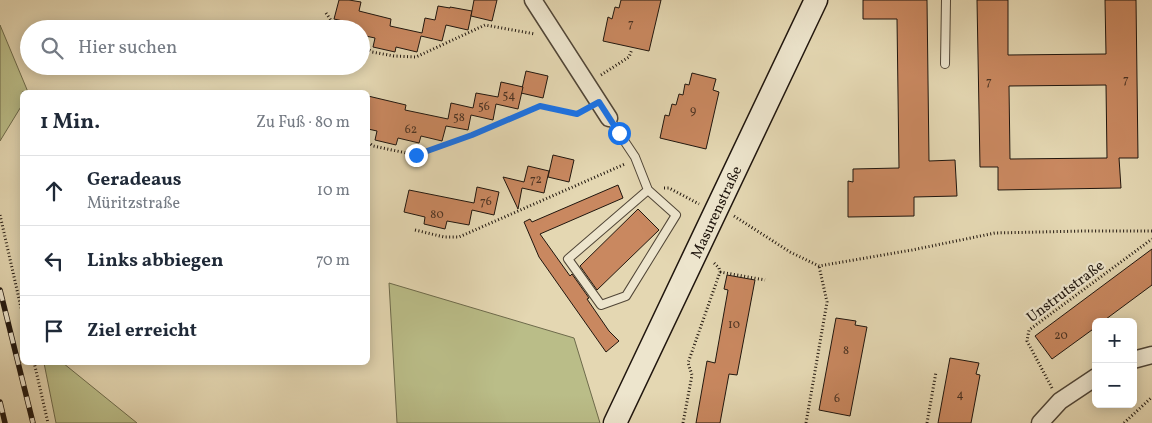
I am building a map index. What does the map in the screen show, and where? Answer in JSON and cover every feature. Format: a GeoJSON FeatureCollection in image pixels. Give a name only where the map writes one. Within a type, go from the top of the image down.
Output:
{"type":"FeatureCollection","features":[{"type":"Feature","properties":{"kind":"main road","name":"Masurenstraße"},"geometry":{"type":"LineString","coordinates":[[615,423],[816,0]]}},
{"type":"Feature","properties":{"kind":"street"},"geometry":{"type":"LineString","coordinates":[[533,0],[609,118]]}},
{"type":"Feature","properties":{"kind":"street"},"geometry":{"type":"LineString","coordinates":[[1137,359],[1152,355]]}},
{"type":"Feature","properties":{"kind":"street"},"geometry":{"type":"LineString","coordinates":[[1040,423],[1060,401],[1092,380]]}},
{"type":"Feature","properties":{"kind":"lane"},"geometry":{"type":"LineString","coordinates":[[945,64],[946,0]]}},
{"type":"Feature","properties":{"kind":"lane"},"geometry":{"type":"LineString","coordinates":[[609,118],[635,157],[648,190],[676,216],[626,296],[601,306],[568,259],[648,190]]}},
{"type":"Feature","properties":{"kind":"path"},"geometry":{"type":"LineString","coordinates":[[326,13],[331,20]]}},
{"type":"Feature","properties":{"kind":"path"},"geometry":{"type":"LineString","coordinates":[[370,51],[394,56],[416,57],[485,25],[539,35],[550,28]]}},
{"type":"Feature","properties":{"kind":"path"},"geometry":{"type":"LineString","coordinates":[[587,83],[630,57],[632,49]]}},
{"type":"Feature","properties":{"kind":"path"},"geometry":{"type":"LineString","coordinates":[[370,144],[373,146],[416,155],[472,135],[540,106],[577,114],[599,102]]}},
{"type":"Feature","properties":{"kind":"path"},"geometry":{"type":"LineString","coordinates":[[415,230],[444,237],[459,237],[625,164],[626,159]]}},
{"type":"Feature","properties":{"kind":"path"},"geometry":{"type":"LineString","coordinates":[[648,190],[669,188],[717,209],[790,252],[819,266],[995,233],[1152,231]]}},
{"type":"Feature","properties":{"kind":"path"},"geometry":{"type":"LineString","coordinates":[[0,215],[20,303]]}},
{"type":"Feature","properties":{"kind":"path","name":"Unstrutstraße"},"geometry":{"type":"LineString","coordinates":[[1060,401],[1027,341],[1030,330],[1152,239]]}},
{"type":"Feature","properties":{"kind":"path"},"geometry":{"type":"LineString","coordinates":[[683,423],[692,375],[688,363],[720,272],[719,268],[709,258]]}},
{"type":"Feature","properties":{"kind":"path"},"geometry":{"type":"LineString","coordinates":[[806,423],[828,302],[819,266]]}},
{"type":"Feature","properties":{"kind":"path"},"geometry":{"type":"LineString","coordinates":[[720,272],[765,280]]}},
{"type":"Feature","properties":{"kind":"path"},"geometry":{"type":"LineString","coordinates":[[35,365],[48,423]]}},
{"type":"Feature","properties":{"kind":"path"},"geometry":{"type":"LineString","coordinates":[[927,423],[936,372]]}},
{"type":"Feature","properties":{"kind":"path"},"geometry":{"type":"LineString","coordinates":[[1124,423],[1152,397]]}},
{"type":"Feature","properties":{"kind":"green space"},"geometry":{"type":"Polygon","coordinates":[[[0,25],[27,90],[20,90],[20,108],[0,141],[0,25]]]}},
{"type":"Feature","properties":{"kind":"green space"},"geometry":{"type":"Polygon","coordinates":[[[389,283],[574,338],[600,423],[397,423],[389,283]]]}},
{"type":"Feature","properties":{"kind":"green space"},"geometry":{"type":"Polygon","coordinates":[[[44,365],[65,365],[137,423],[56,423],[44,365]]]}},
{"type":"Feature","properties":{"kind":"building"},"geometry":{"type":"Polygon","coordinates":[[[339,0],[349,0],[361,2],[359,11],[391,19],[390,26],[422,33],[425,18],[435,20],[438,6],[472,11],[468,30],[446,25],[442,41],[421,36],[417,52],[396,47],[395,52],[373,47],[375,38],[370,37],[370,20],[334,19],[339,0]]]}},
{"type":"Feature","properties":{"kind":"building"},"geometry":{"type":"Polygon","coordinates":[[[474,0],[497,0],[492,21],[471,16],[474,0]]]}},
{"type":"Feature","properties":{"kind":"building"},"geometry":{"type":"Polygon","coordinates":[[[621,0],[661,0],[649,51],[603,41],[608,17],[612,19],[615,7],[619,8],[621,0]]]}},
{"type":"Feature","properties":{"kind":"building"},"geometry":{"type":"Polygon","coordinates":[[[863,0],[927,0],[929,161],[955,160],[957,196],[914,197],[914,216],[848,217],[848,181],[853,182],[853,169],[899,168],[897,19],[863,19],[863,0]]]}},
{"type":"Feature","properties":{"kind":"building"},"geometry":{"type":"Polygon","coordinates":[[[977,0],[1008,0],[1008,55],[1106,54],[1105,0],[1136,0],[1138,158],[1119,158],[1121,188],[998,190],[998,167],[980,167],[977,0]],[[1106,85],[1009,86],[1010,159],[1107,158],[1106,85]]]}},
{"type":"Feature","properties":{"kind":"building"},"geometry":{"type":"Polygon","coordinates":[[[526,71],[548,76],[543,98],[521,93],[526,71]]]}},
{"type":"Feature","properties":{"kind":"building"},"geometry":{"type":"Polygon","coordinates":[[[692,73],[716,79],[713,90],[719,92],[706,149],[660,138],[665,115],[669,116],[672,104],[676,105],[679,94],[683,95],[685,84],[689,85],[692,73]]]}},
{"type":"Feature","properties":{"kind":"building"},"geometry":{"type":"Polygon","coordinates":[[[501,82],[523,87],[518,109],[496,104],[493,120],[471,115],[468,130],[446,126],[442,141],[421,136],[419,143],[398,138],[396,145],[375,140],[377,131],[370,129],[370,96],[406,105],[405,110],[448,119],[451,103],[473,108],[476,93],[498,97],[501,82]]]}},
{"type":"Feature","properties":{"kind":"building"},"geometry":{"type":"Polygon","coordinates":[[[553,155],[574,160],[569,182],[548,177],[553,155]]]}},
{"type":"Feature","properties":{"kind":"building"},"geometry":{"type":"Polygon","coordinates":[[[528,166],[549,171],[544,193],[522,188],[518,209],[503,177],[524,182],[528,166]]]}},
{"type":"Feature","properties":{"kind":"building"},"geometry":{"type":"Polygon","coordinates":[[[618,185],[623,198],[540,234],[570,276],[572,274],[609,331],[619,341],[606,352],[539,257],[524,222],[530,219],[532,222],[618,185]]]}},
{"type":"Feature","properties":{"kind":"building"},"geometry":{"type":"Polygon","coordinates":[[[477,187],[499,192],[494,215],[472,210],[469,225],[447,221],[445,229],[424,224],[425,217],[404,212],[409,190],[474,203],[477,187]]]}},
{"type":"Feature","properties":{"kind":"building"},"geometry":{"type":"Polygon","coordinates":[[[638,209],[659,230],[597,290],[580,266],[638,209]]]}},
{"type":"Feature","properties":{"kind":"building"},"geometry":{"type":"Polygon","coordinates":[[[1152,249],[1152,285],[1107,318],[1092,318],[1092,330],[1052,359],[1035,336],[1152,249]]]}},
{"type":"Feature","properties":{"kind":"building"},"geometry":{"type":"Polygon","coordinates":[[[727,275],[755,280],[737,375],[729,374],[720,423],[696,423],[707,361],[715,363],[728,290],[724,289],[727,275]]]}},
{"type":"Feature","properties":{"kind":"building"},"geometry":{"type":"Polygon","coordinates":[[[836,318],[856,321],[855,325],[867,327],[850,416],[819,410],[836,318]]]}},
{"type":"Feature","properties":{"kind":"building"},"geometry":{"type":"Polygon","coordinates":[[[950,358],[979,363],[976,374],[980,375],[971,423],[938,423],[950,358]]]}},
{"type":"Feature","properties":{"kind":"railway"},"geometry":{"type":"LineString","coordinates":[[0,290],[33,423]]}},
{"type":"Feature","properties":{"kind":"railway"},"geometry":{"type":"LineString","coordinates":[[0,402],[5,423]]}},
{"type":"Feature","properties":{"kind":"route"},"geometry":{"type":"LineString","coordinates":[[416,155],[472,135],[540,106],[577,114],[599,102],[619,133]]}}]}
